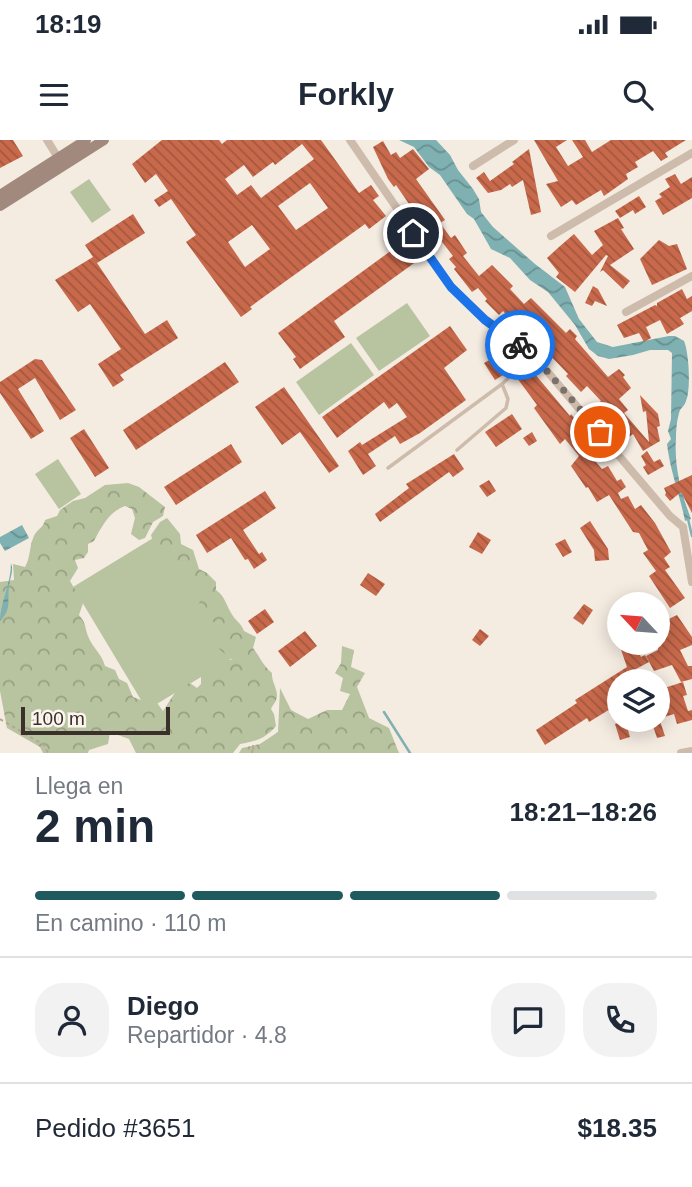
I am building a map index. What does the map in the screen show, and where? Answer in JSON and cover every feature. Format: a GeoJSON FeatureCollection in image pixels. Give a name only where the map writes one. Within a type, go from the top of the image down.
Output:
{"type":"FeatureCollection","features":[{"type":"Feature","properties":{"kind":"street"},"geometry":{"type":"LineString","coordinates":[[47,140],[61,163]]}},
{"type":"Feature","properties":{"kind":"street"},"geometry":{"type":"LineString","coordinates":[[0,206],[61,163],[86,140]]}},
{"type":"Feature","properties":{"kind":"street"},"geometry":{"type":"LineString","coordinates":[[0,195],[104,140]]}},
{"type":"Feature","properties":{"kind":"street"},"geometry":{"type":"LineString","coordinates":[[350,140],[451,287],[485,320],[532,356],[670,516],[687,527],[692,582]]}},
{"type":"Feature","properties":{"kind":"street"},"geometry":{"type":"LineString","coordinates":[[472,166],[513,140]]}},
{"type":"Feature","properties":{"kind":"street"},"geometry":{"type":"LineString","coordinates":[[551,236],[692,153]]}},
{"type":"Feature","properties":{"kind":"street"},"geometry":{"type":"LineString","coordinates":[[626,312],[692,276]]}},
{"type":"Feature","properties":{"kind":"street"},"geometry":{"type":"LineString","coordinates":[[681,753],[692,751]]}},
{"type":"Feature","properties":{"kind":"lane"},"geometry":{"type":"LineString","coordinates":[[388,468],[502,384],[532,356]]}},
{"type":"Feature","properties":{"kind":"lane"},"geometry":{"type":"LineString","coordinates":[[457,450],[506,408],[508,399],[502,384]]}},
{"type":"Feature","properties":{"kind":"path"},"geometry":{"type":"LineString","coordinates":[[0,719],[44,746],[48,753]]}},
{"type":"Feature","properties":{"kind":"green space"},"geometry":{"type":"Polygon","coordinates":[[[89,179],[111,210],[92,223],[70,192],[89,179]]]}},
{"type":"Feature","properties":{"kind":"green space"},"geometry":{"type":"Polygon","coordinates":[[[407,303],[430,336],[379,371],[356,338],[407,303]]]}},
{"type":"Feature","properties":{"kind":"green space"},"geometry":{"type":"Polygon","coordinates":[[[351,343],[374,375],[319,415],[296,382],[351,343]]]}},
{"type":"Feature","properties":{"kind":"green space"},"geometry":{"type":"Polygon","coordinates":[[[504,344],[517,363],[506,371],[493,352],[504,344]]]}},
{"type":"Feature","properties":{"kind":"green space"},"geometry":{"type":"Polygon","coordinates":[[[58,459],[81,494],[59,509],[35,474],[58,459]]]}},
{"type":"Feature","properties":{"kind":"green space"},"geometry":{"type":"Polygon","coordinates":[[[128,483],[139,487],[165,507],[163,516],[153,522],[145,538],[139,540],[131,534],[135,518],[132,509],[125,506],[106,520],[94,541],[88,544],[88,552],[84,558],[75,560],[78,568],[70,581],[83,603],[79,615],[105,666],[115,670],[119,679],[127,683],[133,697],[141,700],[152,696],[163,711],[178,688],[190,683],[197,688],[205,671],[213,669],[224,659],[232,660],[218,648],[218,623],[205,620],[197,609],[199,592],[192,591],[186,580],[188,573],[178,569],[174,550],[158,550],[154,546],[151,535],[160,522],[167,518],[180,534],[181,544],[193,550],[199,569],[216,582],[216,590],[234,618],[244,631],[256,637],[253,648],[272,673],[277,697],[271,709],[276,726],[260,739],[240,744],[233,753],[136,753],[129,739],[110,732],[108,744],[89,750],[88,753],[43,753],[40,747],[7,728],[0,691],[0,582],[14,580],[13,564],[25,567],[33,538],[45,520],[57,516],[60,510],[73,501],[85,498],[105,485],[128,483]]]}},
{"type":"Feature","properties":{"kind":"green space"},"geometry":{"type":"Polygon","coordinates":[[[163,532],[237,655],[147,710],[73,587],[163,532]]]}},
{"type":"Feature","properties":{"kind":"green space"},"geometry":{"type":"Polygon","coordinates":[[[342,646],[354,650],[351,667],[365,673],[357,687],[369,718],[389,728],[399,753],[239,753],[242,748],[260,744],[278,732],[280,688],[291,710],[308,719],[327,710],[342,710],[350,694],[340,691],[343,678],[335,673],[341,663],[342,646]]]}},
{"type":"Feature","properties":{"kind":"water"},"geometry":{"type":"Polygon","coordinates":[[[399,140],[436,140],[450,155],[473,189],[479,199],[481,212],[493,227],[565,287],[579,319],[597,342],[613,347],[669,336],[684,341],[688,362],[688,395],[678,417],[676,459],[691,519],[685,521],[667,444],[671,439],[668,431],[671,419],[672,353],[668,350],[650,350],[609,359],[598,356],[589,349],[575,325],[548,292],[530,280],[510,258],[491,249],[474,219],[467,214],[440,175],[429,167],[414,147],[399,140]]]}},
{"type":"Feature","properties":{"kind":"water"},"geometry":{"type":"Polygon","coordinates":[[[22,525],[29,538],[5,551],[0,537],[22,525]]]}},
{"type":"Feature","properties":{"kind":"water"},"geometry":{"type":"Polygon","coordinates":[[[11,563],[8,609],[0,621],[9,578],[11,563]]]}},
{"type":"Feature","properties":{"kind":"building"},"geometry":{"type":"Polygon","coordinates":[[[0,140],[13,140],[23,156],[0,168],[0,140]]]}},
{"type":"Feature","properties":{"kind":"building"},"geometry":{"type":"Polygon","coordinates":[[[162,140],[219,140],[222,144],[227,140],[321,140],[359,193],[371,185],[379,196],[373,200],[386,216],[369,229],[365,224],[250,307],[252,309],[241,317],[186,242],[196,235],[171,199],[159,207],[154,200],[168,191],[156,174],[145,183],[132,164],[162,140]],[[302,144],[275,165],[273,162],[253,177],[244,165],[225,179],[237,195],[251,185],[261,198],[314,159],[302,144]],[[310,183],[278,206],[296,230],[328,208],[310,183]],[[252,225],[228,242],[245,267],[270,249],[252,225]]]}},
{"type":"Feature","properties":{"kind":"building"},"geometry":{"type":"Polygon","coordinates":[[[534,140],[567,140],[556,147],[568,166],[583,157],[572,140],[585,140],[592,152],[611,140],[686,140],[665,153],[668,157],[661,161],[653,151],[635,162],[638,167],[626,174],[628,179],[604,196],[601,190],[576,205],[572,200],[561,207],[546,184],[558,181],[534,140]]]}},
{"type":"Feature","properties":{"kind":"building"},"geometry":{"type":"Polygon","coordinates":[[[383,141],[391,155],[396,152],[400,158],[413,149],[429,169],[416,179],[445,220],[440,223],[451,238],[455,235],[467,253],[463,256],[479,276],[492,265],[513,286],[510,289],[524,304],[531,298],[566,333],[570,329],[577,336],[575,339],[608,377],[619,369],[631,388],[619,399],[628,410],[624,413],[649,442],[646,411],[643,412],[640,395],[658,414],[660,441],[643,451],[633,434],[626,439],[602,412],[604,410],[597,404],[601,401],[587,386],[581,392],[544,349],[540,355],[503,311],[499,315],[485,301],[487,299],[478,288],[472,292],[454,269],[456,267],[449,259],[453,256],[439,238],[435,242],[396,185],[394,187],[388,179],[373,147],[383,141]]]}},
{"type":"Feature","properties":{"kind":"building"},"geometry":{"type":"Polygon","coordinates":[[[529,149],[541,212],[531,215],[523,180],[512,187],[510,184],[501,190],[488,193],[476,178],[484,172],[490,181],[529,149]]]}},
{"type":"Feature","properties":{"kind":"building"},"geometry":{"type":"Polygon","coordinates":[[[675,174],[681,184],[692,177],[692,198],[663,215],[655,201],[662,197],[659,194],[670,187],[665,179],[675,174]]]}},
{"type":"Feature","properties":{"kind":"building"},"geometry":{"type":"Polygon","coordinates":[[[639,196],[646,207],[635,214],[633,210],[620,218],[615,211],[639,196]]]}},
{"type":"Feature","properties":{"kind":"building"},"geometry":{"type":"Polygon","coordinates":[[[133,214],[145,233],[97,263],[145,334],[167,320],[178,338],[120,375],[124,380],[113,387],[98,364],[121,349],[90,304],[78,312],[55,280],[93,257],[85,245],[133,214]]]}},
{"type":"Feature","properties":{"kind":"building"},"geometry":{"type":"Polygon","coordinates":[[[618,218],[624,228],[621,229],[634,249],[610,265],[630,281],[623,289],[603,270],[600,272],[608,256],[606,255],[575,292],[556,277],[559,273],[547,258],[574,234],[592,255],[603,245],[594,231],[618,218]]]}},
{"type":"Feature","properties":{"kind":"building"},"geometry":{"type":"Polygon","coordinates":[[[659,240],[669,246],[677,244],[687,269],[652,285],[640,259],[659,240]]]}},
{"type":"Feature","properties":{"kind":"building"},"geometry":{"type":"Polygon","coordinates":[[[403,242],[417,261],[334,321],[345,337],[300,369],[293,359],[296,357],[278,333],[403,242]]]}},
{"type":"Feature","properties":{"kind":"building"},"geometry":{"type":"Polygon","coordinates":[[[593,286],[598,289],[607,306],[595,301],[592,306],[585,303],[593,286]]]}},
{"type":"Feature","properties":{"kind":"building"},"geometry":{"type":"Polygon","coordinates":[[[682,289],[687,299],[692,296],[692,311],[680,318],[684,324],[667,334],[660,320],[646,327],[651,338],[644,342],[639,333],[624,338],[617,325],[657,306],[657,303],[682,289]]]}},
{"type":"Feature","properties":{"kind":"building"},"geometry":{"type":"Polygon","coordinates":[[[450,326],[467,350],[444,368],[466,400],[420,433],[400,444],[395,436],[368,454],[376,466],[363,475],[348,451],[407,417],[397,403],[389,409],[384,402],[337,438],[322,417],[450,326]]]}},
{"type":"Feature","properties":{"kind":"building"},"geometry":{"type":"Polygon","coordinates":[[[493,358],[503,375],[495,380],[484,363],[493,358]]]}},
{"type":"Feature","properties":{"kind":"building"},"geometry":{"type":"Polygon","coordinates":[[[35,359],[42,360],[76,410],[60,420],[35,378],[18,389],[44,431],[31,439],[0,393],[0,382],[35,359]]]}},
{"type":"Feature","properties":{"kind":"building"},"geometry":{"type":"Polygon","coordinates":[[[225,362],[239,382],[136,450],[123,430],[225,362]]]}},
{"type":"Feature","properties":{"kind":"building"},"geometry":{"type":"Polygon","coordinates":[[[529,367],[570,416],[571,414],[575,419],[577,417],[600,443],[588,453],[602,469],[608,466],[617,481],[621,479],[626,487],[618,493],[621,499],[628,496],[635,509],[641,505],[655,523],[671,552],[664,558],[670,567],[665,570],[685,598],[670,608],[670,592],[660,592],[649,576],[656,571],[643,553],[648,550],[639,533],[633,532],[609,495],[597,502],[571,466],[579,456],[565,439],[560,444],[534,408],[537,405],[517,378],[529,367]]]}},
{"type":"Feature","properties":{"kind":"building"},"geometry":{"type":"Polygon","coordinates":[[[284,387],[339,466],[329,473],[300,432],[282,445],[255,407],[284,387]]]}},
{"type":"Feature","properties":{"kind":"building"},"geometry":{"type":"Polygon","coordinates":[[[512,414],[522,429],[496,447],[485,432],[512,414]]]}},
{"type":"Feature","properties":{"kind":"building"},"geometry":{"type":"Polygon","coordinates":[[[84,429],[109,468],[95,477],[70,438],[84,429]]]}},
{"type":"Feature","properties":{"kind":"building"},"geometry":{"type":"Polygon","coordinates":[[[532,432],[537,441],[529,446],[523,438],[532,432]]]}},
{"type":"Feature","properties":{"kind":"building"},"geometry":{"type":"Polygon","coordinates":[[[231,444],[242,462],[176,505],[164,487],[231,444]]]}},
{"type":"Feature","properties":{"kind":"building"},"geometry":{"type":"Polygon","coordinates":[[[647,451],[654,462],[660,459],[664,466],[648,475],[641,456],[647,451]]]}},
{"type":"Feature","properties":{"kind":"building"},"geometry":{"type":"Polygon","coordinates":[[[454,454],[464,469],[453,477],[449,472],[380,522],[375,514],[409,488],[406,484],[454,454]]]}},
{"type":"Feature","properties":{"kind":"building"},"geometry":{"type":"Polygon","coordinates":[[[692,475],[692,513],[681,492],[670,501],[664,488],[692,475]]]}},
{"type":"Feature","properties":{"kind":"building"},"geometry":{"type":"Polygon","coordinates":[[[489,480],[496,491],[487,497],[479,486],[489,480]]]}},
{"type":"Feature","properties":{"kind":"building"},"geometry":{"type":"Polygon","coordinates":[[[265,491],[276,508],[243,530],[259,554],[262,552],[267,560],[254,569],[231,538],[207,553],[196,535],[265,491]]]}},
{"type":"Feature","properties":{"kind":"building"},"geometry":{"type":"Polygon","coordinates":[[[590,521],[608,549],[609,560],[595,561],[594,550],[580,528],[590,521]]]}},
{"type":"Feature","properties":{"kind":"building"},"geometry":{"type":"Polygon","coordinates":[[[478,532],[491,540],[482,554],[469,547],[478,532]]]}},
{"type":"Feature","properties":{"kind":"building"},"geometry":{"type":"Polygon","coordinates":[[[565,539],[572,552],[563,557],[555,544],[565,539]]]}},
{"type":"Feature","properties":{"kind":"building"},"geometry":{"type":"Polygon","coordinates":[[[368,573],[385,584],[376,596],[360,585],[368,573]]]}},
{"type":"Feature","properties":{"kind":"building"},"geometry":{"type":"Polygon","coordinates":[[[584,604],[593,610],[583,625],[573,618],[584,604]]]}},
{"type":"Feature","properties":{"kind":"building"},"geometry":{"type":"Polygon","coordinates":[[[265,609],[274,622],[257,634],[248,621],[265,609]]]}},
{"type":"Feature","properties":{"kind":"building"},"geometry":{"type":"Polygon","coordinates":[[[677,615],[692,637],[692,645],[680,650],[688,666],[692,666],[692,679],[681,682],[672,665],[653,669],[646,656],[670,655],[670,618],[677,615]]]}},
{"type":"Feature","properties":{"kind":"building"},"geometry":{"type":"Polygon","coordinates":[[[480,629],[489,636],[480,646],[472,640],[480,629]]]}},
{"type":"Feature","properties":{"kind":"building"},"geometry":{"type":"Polygon","coordinates":[[[305,631],[317,646],[290,667],[278,651],[305,631]]]}},
{"type":"Feature","properties":{"kind":"building"},"geometry":{"type":"Polygon","coordinates":[[[623,655],[645,655],[649,662],[636,669],[624,669],[627,667],[623,655]]]}},
{"type":"Feature","properties":{"kind":"building"},"geometry":{"type":"Polygon","coordinates":[[[607,680],[607,711],[589,722],[587,718],[545,745],[536,730],[577,703],[575,700],[607,680]]]}},
{"type":"Feature","properties":{"kind":"building"},"geometry":{"type":"Polygon","coordinates":[[[683,682],[687,695],[683,696],[688,711],[692,710],[692,720],[677,724],[674,714],[670,715],[670,686],[683,682]]]}},
{"type":"Feature","properties":{"kind":"building"},"geometry":{"type":"Polygon","coordinates":[[[618,732],[629,732],[630,737],[620,740],[618,732]]]}},
{"type":"Feature","properties":{"kind":"building"},"geometry":{"type":"Polygon","coordinates":[[[655,732],[664,732],[665,736],[657,738],[655,732]]]}},
{"type":"Feature","properties":{"kind":"waterway"},"geometry":{"type":"LineString","coordinates":[[688,519],[692,536]]}},
{"type":"Feature","properties":{"kind":"waterway"},"geometry":{"type":"LineString","coordinates":[[384,712],[410,753]]}},
{"type":"Feature","properties":{"kind":"way so far"},"geometry":{"type":"LineString","coordinates":[[520,345],[546,370],[600,432]]}},
{"type":"Feature","properties":{"kind":"route"},"geometry":{"type":"LineString","coordinates":[[413,233],[451,287],[485,320],[520,345]]}}]}
